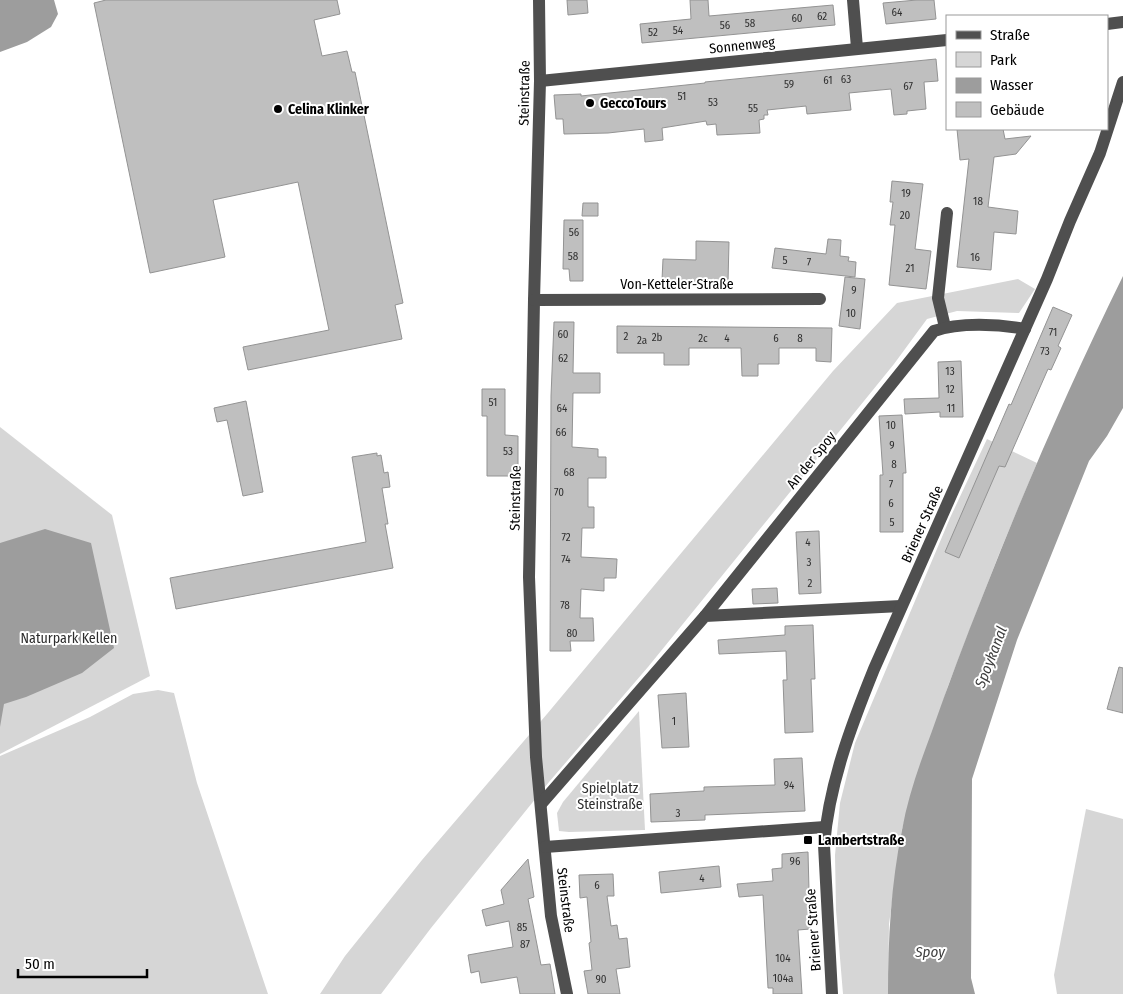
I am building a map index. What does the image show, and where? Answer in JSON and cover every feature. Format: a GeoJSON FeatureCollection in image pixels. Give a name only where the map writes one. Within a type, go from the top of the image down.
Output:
{"type":"FeatureCollection","features":[{"type":"Feature","properties":{"kind":"street","name":"Steinstraße"},"geometry":{"type":"LineString","coordinates":[[539,0],[540,81],[529,577],[534,737],[551,916],[567,994]]}},
{"type":"Feature","properties":{"kind":"street"},"geometry":{"type":"LineString","coordinates":[[852,0],[857,48]]}},
{"type":"Feature","properties":{"kind":"street"},"geometry":{"type":"LineString","coordinates":[[1108,24],[1123,22]]}},
{"type":"Feature","properties":{"kind":"street","name":"Sonnenweg"},"geometry":{"type":"LineString","coordinates":[[540,81],[946,40]]}},
{"type":"Feature","properties":{"kind":"street","name":"Briener Straße"},"geometry":{"type":"LineString","coordinates":[[1108,128],[1123,82]]}},
{"type":"Feature","properties":{"kind":"street","name":"Briener Straße"},"geometry":{"type":"LineString","coordinates":[[832,994],[824,869],[825,827],[838,766],[857,710],[1025,329],[1100,153],[1107,130]]}},
{"type":"Feature","properties":{"kind":"street"},"geometry":{"type":"LineString","coordinates":[[947,213],[938,298],[945,327],[1002,324],[1025,329]]}},
{"type":"Feature","properties":{"kind":"street","name":"Von-Ketteler-Straße"},"geometry":{"type":"LineString","coordinates":[[534,300],[820,299]]}},
{"type":"Feature","properties":{"kind":"street","name":"An der Spoy"},"geometry":{"type":"LineString","coordinates":[[541,804],[704,616],[934,331],[945,327]]}},
{"type":"Feature","properties":{"kind":"street"},"geometry":{"type":"LineString","coordinates":[[704,616],[902,606]]}},
{"type":"Feature","properties":{"kind":"street"},"geometry":{"type":"LineString","coordinates":[[545,847],[825,827]]}},
{"type":"Feature","properties":{"kind":"green space"},"geometry":{"type":"Polygon","coordinates":[[[1018,279],[1035,289],[1019,313],[957,311],[927,319],[894,364],[648,667],[549,782],[431,928],[381,994],[320,994],[345,956],[422,860],[547,714],[833,371],[897,303],[1018,279]]]}},
{"type":"Feature","properties":{"kind":"green space","name":"Naturpark Kellen"},"geometry":{"type":"Polygon","coordinates":[[[0,427],[112,515],[150,676],[0,754],[0,427]]]}},
{"type":"Feature","properties":{"kind":"green space"},"geometry":{"type":"Polygon","coordinates":[[[987,439],[1037,463],[999,554],[948,686],[902,829],[889,924],[888,994],[843,994],[836,910],[835,855],[840,803],[855,743],[950,518],[987,439]]]}},
{"type":"Feature","properties":{"kind":"green space"},"geometry":{"type":"Polygon","coordinates":[[[158,690],[174,693],[197,783],[268,994],[0,994],[0,756],[90,717],[133,694],[158,690]]]}},
{"type":"Feature","properties":{"kind":"green space","name":"Spielplatz Steinstraße"},"geometry":{"type":"Polygon","coordinates":[[[639,711],[645,830],[559,831],[557,813],[563,802],[639,711]]]}},
{"type":"Feature","properties":{"kind":"green space"},"geometry":{"type":"Polygon","coordinates":[[[1086,809],[1123,819],[1123,994],[1057,994],[1054,975],[1086,809]]]}},
{"type":"Feature","properties":{"kind":"water"},"geometry":{"type":"Polygon","coordinates":[[[0,0],[54,0],[58,14],[51,27],[27,42],[0,52],[0,0]]]}},
{"type":"Feature","properties":{"kind":"water","name":"Spoy"},"geometry":{"type":"Polygon","coordinates":[[[1123,276],[1123,408],[1107,436],[1089,461],[1017,640],[972,779],[971,978],[975,994],[888,994],[890,932],[895,871],[905,817],[915,780],[963,646],[1015,514],[1067,394],[1123,276]]]}},
{"type":"Feature","properties":{"kind":"water"},"geometry":{"type":"Polygon","coordinates":[[[45,529],[91,543],[114,648],[82,673],[26,697],[4,704],[0,727],[0,543],[45,529]]]}},
{"type":"Feature","properties":{"kind":"building"},"geometry":{"type":"Polygon","coordinates":[[[106,0],[337,0],[340,14],[314,20],[322,56],[347,51],[352,72],[355,72],[403,303],[395,305],[402,339],[248,370],[243,347],[329,330],[298,182],[213,200],[225,257],[150,273],[94,3],[106,0]]]}},
{"type":"Feature","properties":{"kind":"building"},"geometry":{"type":"Polygon","coordinates":[[[567,0],[587,0],[588,13],[568,15],[567,0]]]}},
{"type":"Feature","properties":{"kind":"building"},"geometry":{"type":"Polygon","coordinates":[[[690,0],[708,0],[709,16],[833,5],[835,25],[642,43],[640,24],[691,19],[690,0]]]}},
{"type":"Feature","properties":{"kind":"building"},"geometry":{"type":"Polygon","coordinates":[[[934,0],[936,19],[886,24],[883,3],[934,0]]]}},
{"type":"Feature","properties":{"kind":"building"},"geometry":{"type":"Polygon","coordinates":[[[936,59],[938,81],[924,82],[926,109],[907,111],[907,114],[894,115],[891,89],[849,93],[851,110],[807,114],[806,106],[767,110],[768,115],[764,115],[764,119],[759,120],[760,133],[717,135],[716,124],[707,125],[706,121],[662,128],[663,140],[645,142],[644,129],[608,133],[564,134],[563,119],[556,119],[554,95],[581,94],[581,96],[936,59]]]}},
{"type":"Feature","properties":{"kind":"building"},"geometry":{"type":"Polygon","coordinates":[[[957,130],[1003,130],[1005,139],[1031,136],[1016,154],[994,157],[988,207],[1018,211],[1016,234],[994,232],[991,270],[957,267],[969,159],[960,160],[957,130]]]}},
{"type":"Feature","properties":{"kind":"building"},"geometry":{"type":"Polygon","coordinates":[[[892,181],[923,184],[915,249],[931,251],[926,289],[889,285],[895,225],[890,225],[893,202],[890,202],[892,181]]]}},
{"type":"Feature","properties":{"kind":"building"},"geometry":{"type":"Polygon","coordinates":[[[583,203],[598,203],[598,216],[582,216],[583,203]]]}},
{"type":"Feature","properties":{"kind":"building"},"geometry":{"type":"Polygon","coordinates":[[[564,220],[583,220],[583,281],[570,281],[569,269],[563,269],[564,220]]]}},
{"type":"Feature","properties":{"kind":"building"},"geometry":{"type":"Polygon","coordinates":[[[828,239],[841,240],[840,256],[849,257],[848,261],[856,262],[855,277],[772,268],[775,248],[826,254],[828,239]]]}},
{"type":"Feature","properties":{"kind":"building"},"geometry":{"type":"Polygon","coordinates":[[[696,241],[729,242],[728,282],[662,280],[663,259],[696,260],[696,241]]]}},
{"type":"Feature","properties":{"kind":"building"},"geometry":{"type":"Polygon","coordinates":[[[845,277],[865,279],[860,329],[839,326],[845,277]]]}},
{"type":"Feature","properties":{"kind":"building"},"geometry":{"type":"Polygon","coordinates":[[[1053,307],[1072,315],[1058,346],[1061,348],[1051,370],[1048,369],[1005,467],[999,466],[959,558],[945,552],[1053,307]]]}},
{"type":"Feature","properties":{"kind":"building"},"geometry":{"type":"Polygon","coordinates":[[[554,322],[574,322],[573,373],[600,373],[600,393],[573,393],[572,447],[598,449],[598,457],[606,457],[606,478],[588,478],[588,507],[594,507],[594,528],[582,528],[581,557],[617,559],[616,578],[604,578],[604,591],[581,589],[580,618],[593,618],[594,641],[570,641],[571,651],[550,651],[551,396],[554,322]]]}},
{"type":"Feature","properties":{"kind":"building"},"geometry":{"type":"Polygon","coordinates":[[[617,326],[832,328],[831,362],[816,361],[816,348],[779,348],[779,364],[758,364],[758,376],[742,376],[741,348],[689,348],[689,365],[664,365],[664,353],[617,353],[617,326]]]}},
{"type":"Feature","properties":{"kind":"building"},"geometry":{"type":"Polygon","coordinates":[[[961,361],[963,417],[940,417],[940,412],[905,414],[904,399],[939,398],[938,362],[961,361]]]}},
{"type":"Feature","properties":{"kind":"building"},"geometry":{"type":"Polygon","coordinates":[[[482,389],[505,389],[505,435],[518,436],[518,476],[487,476],[487,416],[482,416],[482,389]]]}},
{"type":"Feature","properties":{"kind":"building"},"geometry":{"type":"Polygon","coordinates":[[[246,401],[263,492],[243,496],[227,420],[217,422],[214,408],[246,401]]]}},
{"type":"Feature","properties":{"kind":"building"},"geometry":{"type":"Polygon","coordinates":[[[902,415],[906,473],[903,473],[903,532],[880,532],[880,475],[883,475],[879,416],[902,415]]]}},
{"type":"Feature","properties":{"kind":"building"},"geometry":{"type":"Polygon","coordinates":[[[377,453],[377,456],[381,455],[384,473],[388,472],[390,487],[382,488],[388,524],[385,524],[393,568],[176,609],[170,578],[366,542],[352,457],[377,453]]]}},
{"type":"Feature","properties":{"kind":"building"},"geometry":{"type":"Polygon","coordinates":[[[819,531],[821,593],[799,594],[796,532],[819,531]]]}},
{"type":"Feature","properties":{"kind":"building"},"geometry":{"type":"Polygon","coordinates":[[[777,588],[778,603],[753,604],[752,589],[777,588]]]}},
{"type":"Feature","properties":{"kind":"building"},"geometry":{"type":"Polygon","coordinates":[[[813,625],[815,679],[811,679],[813,732],[785,733],[783,680],[787,680],[786,651],[719,654],[718,640],[785,635],[785,626],[813,625]]]}},
{"type":"Feature","properties":{"kind":"building"},"geometry":{"type":"Polygon","coordinates":[[[1119,667],[1123,668],[1123,713],[1107,709],[1119,667]]]}},
{"type":"Feature","properties":{"kind":"building"},"geometry":{"type":"Polygon","coordinates":[[[686,693],[689,747],[662,748],[658,695],[686,693]]]}},
{"type":"Feature","properties":{"kind":"building"},"geometry":{"type":"Polygon","coordinates":[[[802,758],[805,811],[705,815],[705,820],[651,822],[650,794],[704,791],[704,787],[775,785],[774,759],[802,758]]]}},
{"type":"Feature","properties":{"kind":"building"},"geometry":{"type":"Polygon","coordinates":[[[808,852],[810,929],[798,930],[802,994],[773,994],[773,988],[768,988],[763,895],[739,897],[737,884],[773,881],[772,869],[782,868],[782,854],[808,852]]]}},
{"type":"Feature","properties":{"kind":"building"},"geometry":{"type":"Polygon","coordinates":[[[528,859],[534,897],[528,899],[541,965],[550,964],[555,994],[520,994],[517,977],[481,983],[479,971],[471,973],[468,955],[513,947],[509,921],[486,926],[482,910],[504,904],[501,890],[528,859]]]}},
{"type":"Feature","properties":{"kind":"building"},"geometry":{"type":"Polygon","coordinates":[[[719,866],[721,887],[661,893],[659,872],[719,866]]]}},
{"type":"Feature","properties":{"kind":"building"},"geometry":{"type":"Polygon","coordinates":[[[613,874],[614,896],[607,896],[611,926],[617,925],[619,939],[627,938],[630,967],[616,969],[620,994],[588,994],[584,971],[592,970],[589,943],[591,942],[587,897],[580,898],[579,875],[613,874]]]}},
{"type":"Feature","properties":{"kind":"place","name":"GeccoTours"},"geometry":{"type":"Point","coordinates":[590,103]}},
{"type":"Feature","properties":{"kind":"place","name":"Celina Klinker"},"geometry":{"type":"Point","coordinates":[278,109]}},
{"type":"Feature","properties":{"kind":"place","name":"Lambertstraße"},"geometry":{"type":"Point","coordinates":[808,840]}},
{"type":"Feature","properties":{"kind":"water label","name":"Spoykanal"},"geometry":{"type":"Point","coordinates":[991,657]}}]}
